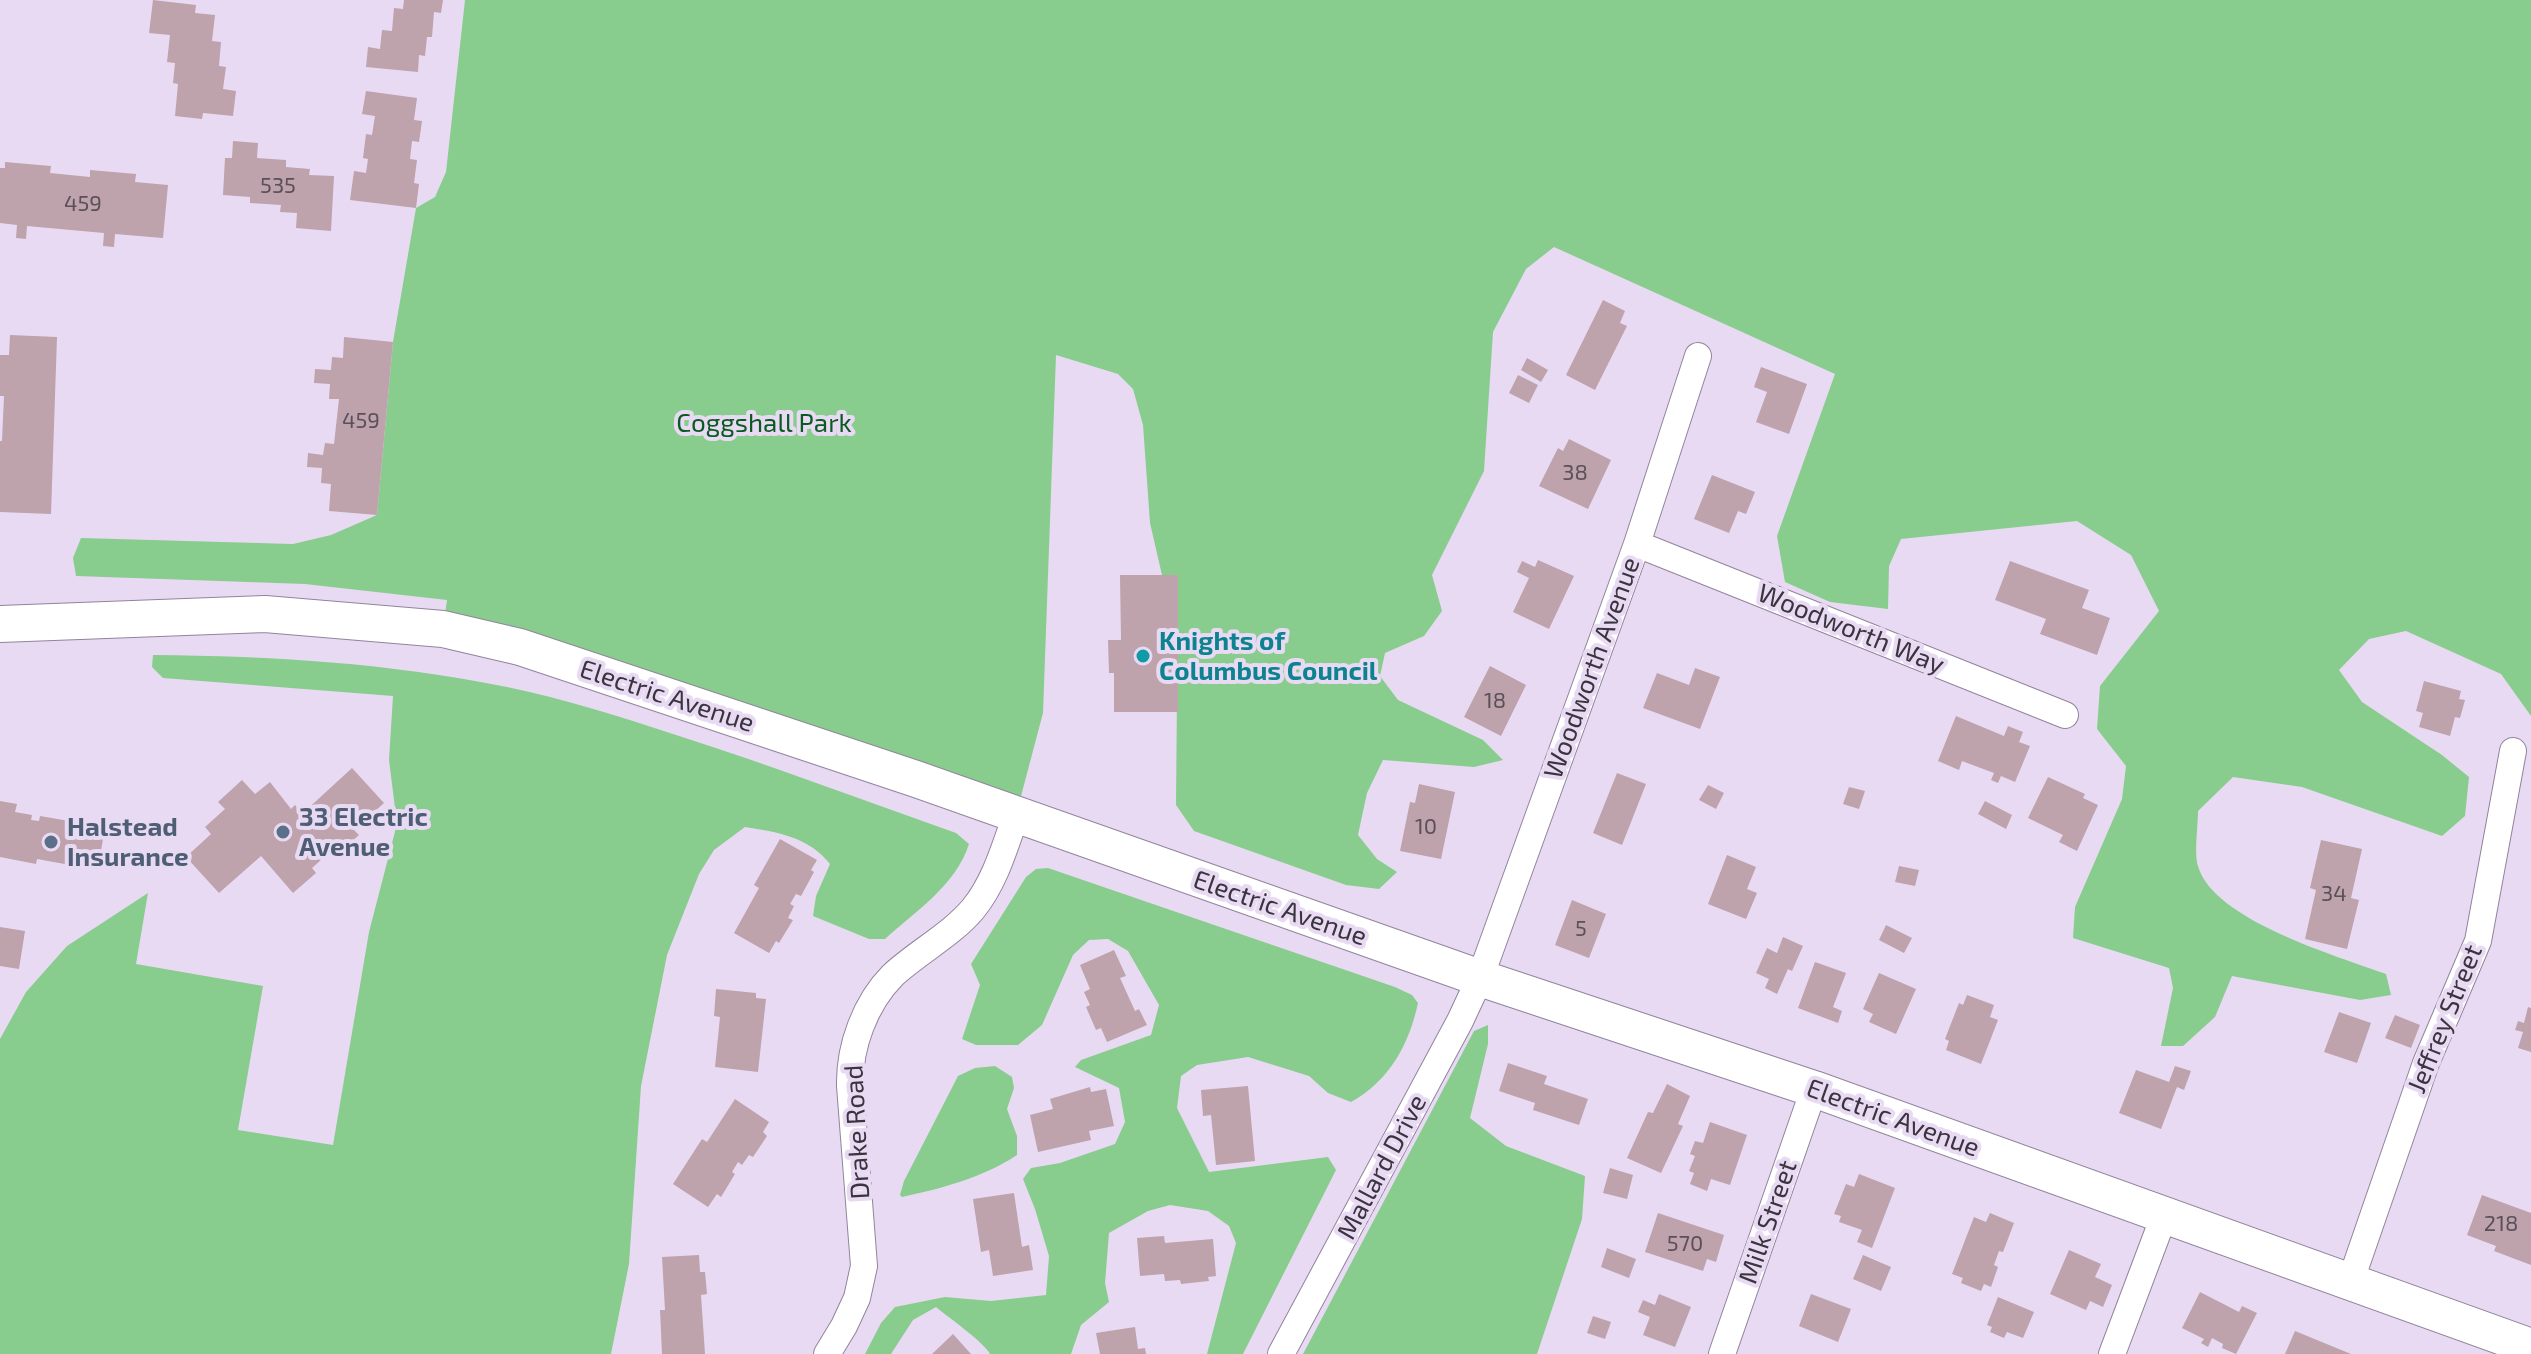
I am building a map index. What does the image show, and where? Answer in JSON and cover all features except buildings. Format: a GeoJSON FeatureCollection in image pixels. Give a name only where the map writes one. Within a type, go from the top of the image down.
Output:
{"type":"FeatureCollection","features":[{"type":"Feature","properties":{"kind":"main road","name":"Electric Avenue"},"geometry":{"type":"LineString","coordinates":[[0,624],[265,614],[443,629],[520,647],[1016,815],[1480,978],[1814,1089],[2531,1347]]}},
{"type":"Feature","properties":{"kind":"street","name":"Woodworth Avenue"},"geometry":{"type":"LineString","coordinates":[[1480,978],[1637,544],[1698,356]]}},
{"type":"Feature","properties":{"kind":"street","name":"Woodworth Way"},"geometry":{"type":"LineString","coordinates":[[1637,544],[2065,715]]}},
{"type":"Feature","properties":{"kind":"street","name":"Jeffrey Street"},"geometry":{"type":"LineString","coordinates":[[2351,1280],[2426,1063],[2478,941],[2513,751]]}},
{"type":"Feature","properties":{"kind":"street","name":"Drake Road"},"geometry":{"type":"LineString","coordinates":[[827,1354],[857,1298],[864,1266],[850,1086],[855,1041],[890,978],[964,918],[979,901],[1016,815]]}},
{"type":"Feature","properties":{"kind":"street","name":"Mallard Drive"},"geometry":{"type":"LineString","coordinates":[[1281,1354],[1460,1021],[1480,978]]}},
{"type":"Feature","properties":{"kind":"street","name":"Milk Street"},"geometry":{"type":"LineString","coordinates":[[1722,1354],[1814,1089]]}},
{"type":"Feature","properties":{"kind":"street"},"geometry":{"type":"LineString","coordinates":[[2112,1354],[2164,1216]]}},
{"type":"Feature","properties":{"kind":"green space","name":"Coggshall Park"},"geometry":{"type":"Polygon","coordinates":[[[465,0],[2531,0],[2531,716],[2501,674],[2406,631],[2369,639],[2339,670],[2362,702],[2442,755],[2469,777],[2465,816],[2442,836],[2302,787],[2233,777],[2198,811],[2196,854],[2198,866],[2208,885],[2227,903],[2279,934],[2386,974],[2391,995],[2360,1000],[2232,976],[2215,1017],[2183,1046],[2161,1046],[2173,988],[2169,968],[2073,938],[2075,907],[2122,799],[2126,766],[2097,729],[2100,686],[2159,611],[2131,555],[2077,521],[1901,539],[1889,566],[1888,609],[1830,602],[1785,582],[1777,536],[1835,374],[1554,247],[1526,269],[1493,332],[1484,471],[1432,575],[1442,611],[1424,636],[1385,653],[1380,676],[1398,700],[1483,740],[1503,760],[1474,767],[1383,760],[1367,793],[1358,835],[1377,859],[1397,872],[1379,889],[1346,885],[1194,831],[1176,805],[1178,576],[1162,575],[1150,523],[1143,425],[1133,389],[1118,374],[1056,355],[1043,713],[1016,815],[443,629],[447,600],[305,584],[76,576],[73,558],[81,538],[293,544],[331,535],[377,515],[393,342],[416,208],[435,197],[446,172],[465,0]]]}},
{"type":"Feature","properties":{"kind":"green space"},"geometry":{"type":"Polygon","coordinates":[[[153,655],[287,659],[375,667],[529,692],[614,715],[746,758],[956,833],[969,844],[945,885],[885,939],[869,939],[813,916],[816,896],[830,864],[802,842],[745,827],[714,850],[699,874],[667,955],[641,1086],[629,1264],[611,1354],[0,1354],[0,1039],[26,992],[67,946],[148,893],[136,964],[263,986],[238,1130],[333,1145],[369,932],[397,824],[389,760],[393,696],[163,678],[152,667],[153,655]]]}},
{"type":"Feature","properties":{"kind":"green space"},"geometry":{"type":"Polygon","coordinates":[[[1048,868],[1395,987],[1412,995],[1418,1003],[1403,1047],[1387,1073],[1351,1102],[1328,1093],[1309,1076],[1248,1057],[1197,1065],[1181,1076],[1177,1108],[1209,1172],[1328,1157],[1336,1170],[1243,1354],[1207,1354],[1236,1243],[1229,1226],[1208,1211],[1170,1205],[1148,1211],[1109,1233],[1105,1283],[1109,1302],[1081,1325],[1071,1354],[990,1354],[936,1307],[913,1320],[891,1354],[865,1354],[881,1323],[895,1307],[945,1297],[991,1301],[1046,1295],[1049,1256],[1023,1179],[1031,1168],[1060,1163],[1115,1144],[1125,1122],[1119,1088],[1075,1067],[1081,1060],[1151,1035],[1159,1005],[1128,951],[1108,939],[1089,940],[1073,955],[1042,1025],[1018,1045],[976,1045],[962,1039],[980,985],[971,964],[1026,877],[1036,869],[1048,868]]]}},
{"type":"Feature","properties":{"kind":"green space"},"geometry":{"type":"Polygon","coordinates":[[[1488,1025],[1488,1044],[1470,1118],[1506,1146],[1585,1176],[1582,1219],[1537,1354],[1303,1354],[1474,1031],[1488,1025]]]}},
{"type":"Feature","properties":{"kind":"green space"},"geometry":{"type":"Polygon","coordinates":[[[995,1066],[1012,1077],[1014,1088],[1007,1109],[1017,1136],[1017,1155],[962,1181],[902,1197],[904,1181],[958,1076],[975,1068],[995,1066]]]}},
{"type":"Feature","properties":{"kind":"place","name":"Knights of Columbus Council"},"geometry":{"type":"Point","coordinates":[1143,656]}},
{"type":"Feature","properties":{"kind":"place","name":"33 Electric Avenue"},"geometry":{"type":"Point","coordinates":[283,832]}},
{"type":"Feature","properties":{"kind":"place","name":"Halstead Insurance"},"geometry":{"type":"Point","coordinates":[51,842]}}]}
